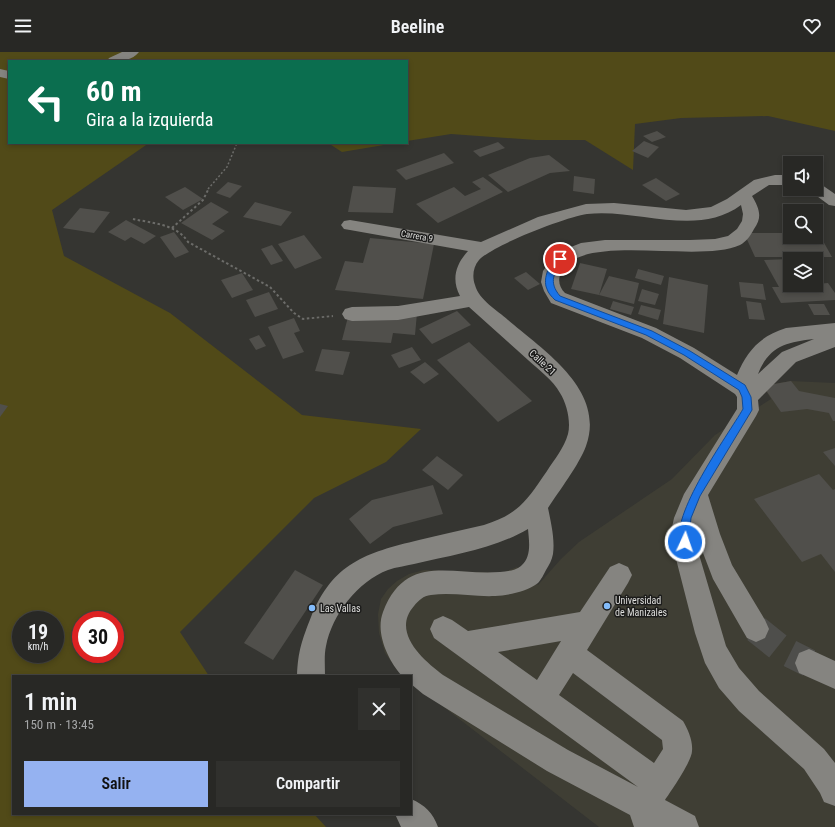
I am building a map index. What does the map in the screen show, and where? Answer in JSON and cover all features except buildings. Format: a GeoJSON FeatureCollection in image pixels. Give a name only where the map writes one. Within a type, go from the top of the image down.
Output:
{"type":"FeatureCollection","features":[{"type":"Feature","properties":{"kind":"street"},"geometry":{"type":"LineString","coordinates":[[116,60],[132,52]]}},
{"type":"Feature","properties":{"kind":"street","name":"Calle 21"},"geometry":{"type":"LineString","coordinates":[[311,675],[310,668],[313,645],[328,607],[345,585],[361,571],[382,560],[506,529],[520,522],[536,507],[574,448],[579,433],[579,419],[575,401],[567,386],[552,370],[473,300],[465,284],[464,272],[474,256],[483,248],[570,212],[586,209],[613,208],[667,214],[701,215],[716,212],[729,207],[761,183],[783,179]]}},
{"type":"Feature","properties":{"kind":"street"},"geometry":{"type":"LineString","coordinates":[[823,193],[835,201]]}},
{"type":"Feature","properties":{"kind":"street"},"geometry":{"type":"LineString","coordinates":[[744,196],[753,213],[746,229],[735,241],[712,245],[615,245],[581,248],[566,253],[554,264],[549,282],[551,290],[558,298],[649,333],[687,353],[744,392]]}},
{"type":"Feature","properties":{"kind":"street","name":"Carrera 9"},"geometry":{"type":"LineString","coordinates":[[350,225],[483,248]]}},
{"type":"Feature","properties":{"kind":"street"},"geometry":{"type":"LineString","coordinates":[[352,314],[398,313],[473,300]]}},
{"type":"Feature","properties":{"kind":"street"},"geometry":{"type":"LineString","coordinates":[[835,330],[786,335],[765,347],[753,361],[744,392],[748,410],[696,494],[686,518],[684,532],[685,545],[715,653],[730,678],[749,701],[814,759],[831,782],[835,791]]}},
{"type":"Feature","properties":{"kind":"street"},"geometry":{"type":"LineString","coordinates":[[744,392],[789,357],[835,339]]}},
{"type":"Feature","properties":{"kind":"street"},"geometry":{"type":"LineString","coordinates":[[696,494],[708,534],[722,570],[756,629]]}},
{"type":"Feature","properties":{"kind":"street"},"geometry":{"type":"LineString","coordinates":[[536,507],[541,556],[537,567],[530,574],[520,580],[508,583],[484,584],[427,582],[412,589],[402,599],[395,613],[393,628],[398,645],[408,662],[432,684],[570,768],[651,806],[684,827]]}},
{"type":"Feature","properties":{"kind":"street"},"geometry":{"type":"LineString","coordinates":[[541,700],[619,575]]}},
{"type":"Feature","properties":{"kind":"street"},"geometry":{"type":"LineString","coordinates":[[465,645],[588,624]]}},
{"type":"Feature","properties":{"kind":"street"},"geometry":{"type":"LineString","coordinates":[[443,629],[541,700],[651,806]]}},
{"type":"Feature","properties":{"kind":"street"},"geometry":{"type":"LineString","coordinates":[[569,654],[673,731],[676,737],[678,752],[651,806]]}},
{"type":"Feature","properties":{"kind":"street"},"geometry":{"type":"LineString","coordinates":[[809,663],[835,675]]}},
{"type":"Feature","properties":{"kind":"street"},"geometry":{"type":"LineString","coordinates":[[411,815],[423,827]]}},
{"type":"Feature","properties":{"kind":"path"},"geometry":{"type":"LineString","coordinates":[[172,228],[203,200],[208,189],[227,168],[237,144]]}},
{"type":"Feature","properties":{"kind":"path"},"geometry":{"type":"LineString","coordinates":[[133,219],[172,228],[185,237],[188,242],[270,287],[294,313],[303,319],[352,314]]}},
{"type":"Feature","properties":{"kind":"shaded area"},"geometry":{"type":"Polygon","coordinates":[[[0,52],[835,52],[835,131],[768,116],[681,118],[635,124],[633,170],[585,140],[536,140],[451,134],[408,141],[408,60],[8,60],[8,144],[148,144],[52,210],[64,256],[170,313],[302,415],[421,429],[386,462],[314,498],[180,632],[208,675],[12,675],[12,815],[315,815],[326,827],[0,827],[0,52]]]}},
{"type":"Feature","properties":{"kind":"shaded area"},"geometry":{"type":"Polygon","coordinates":[[[330,144],[390,144],[342,152],[330,144]]]}},
{"type":"Feature","properties":{"kind":"shaded area","name":"Universidad de Manizales"},"geometry":{"type":"Polygon","coordinates":[[[791,381],[835,383],[835,827],[599,827],[423,691],[412,677],[412,675],[397,670],[385,653],[379,633],[378,614],[381,599],[388,589],[397,581],[409,574],[424,570],[502,573],[517,567],[538,585],[561,559],[579,542],[672,479],[715,435],[771,399],[763,386],[791,381]]]}},
{"type":"Feature","properties":{"kind":"tunnel"},"geometry":{"type":"LineString","coordinates":[[756,629],[781,649],[809,663]]}},
{"type":"Feature","properties":{"kind":"place","name":"Universidad de Manizales"},"geometry":{"type":"Point","coordinates":[607,606]}},
{"type":"Feature","properties":{"kind":"place","name":"Las Vallas"},"geometry":{"type":"Point","coordinates":[312,608]}},
{"type":"Feature","properties":{"kind":"route"},"geometry":{"type":"LineString","coordinates":[[560,259],[554,264],[549,282],[551,290],[558,298],[624,322],[649,333],[687,353],[742,388],[747,397],[748,410],[696,494],[686,518],[684,532],[685,542]]}}]}
